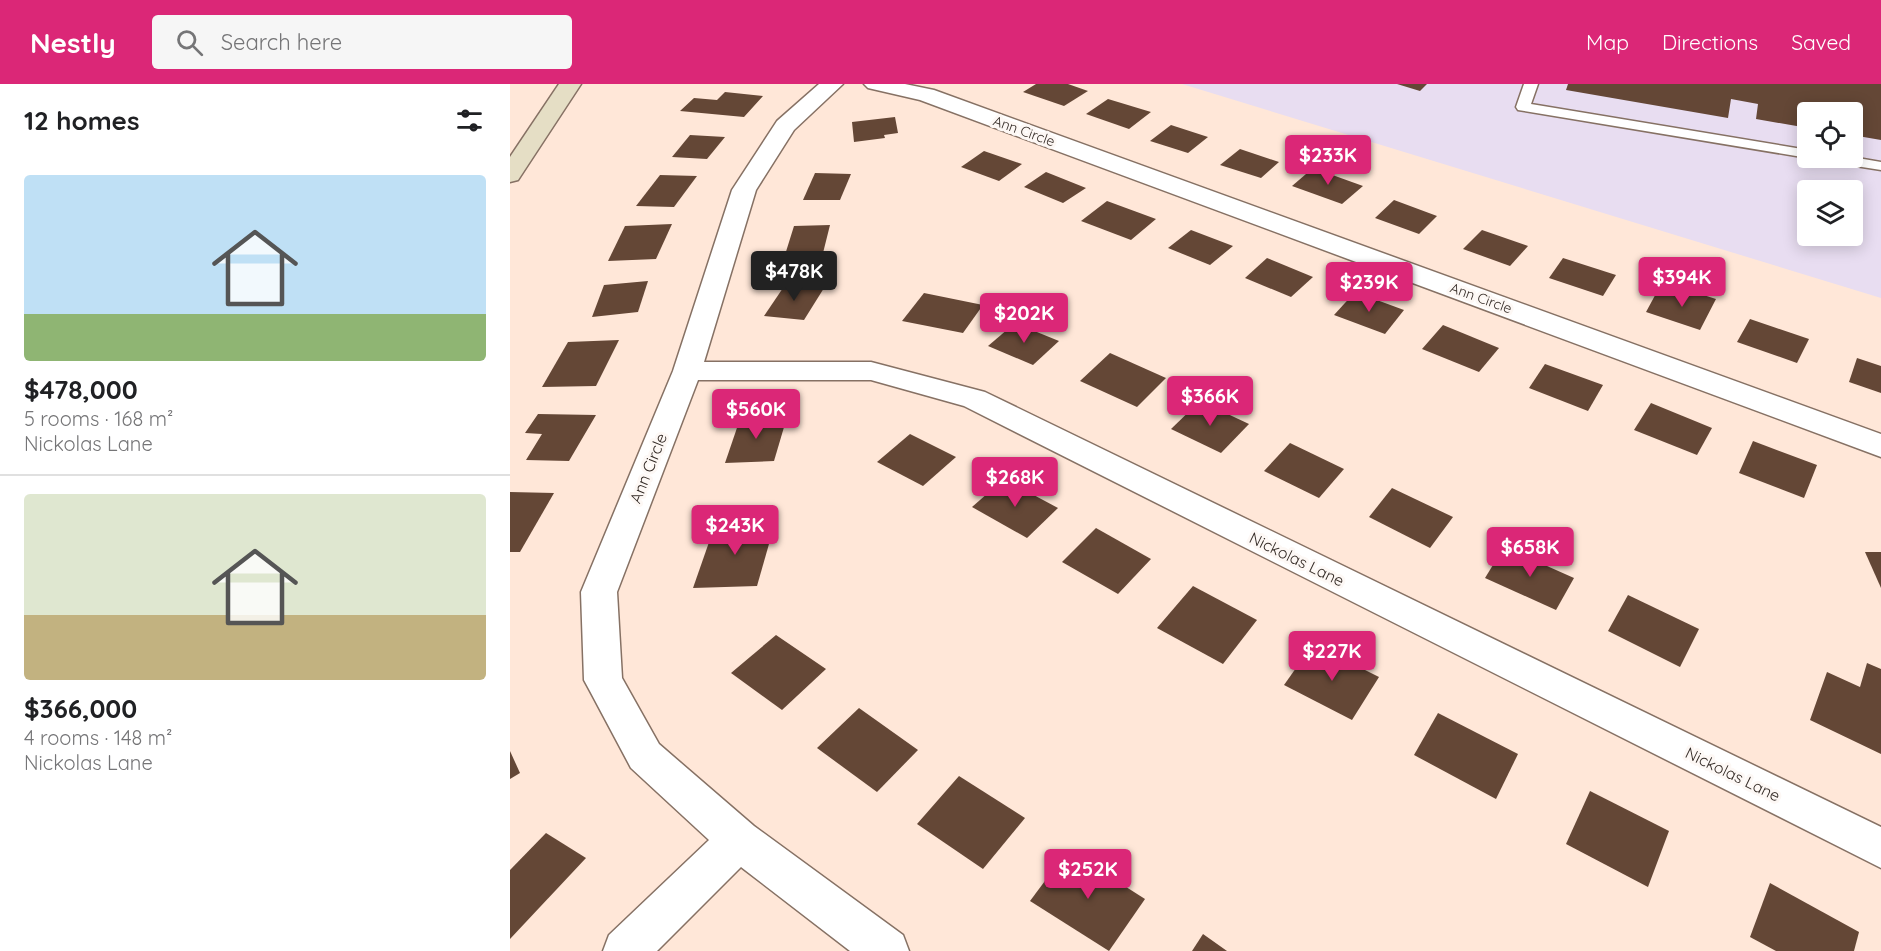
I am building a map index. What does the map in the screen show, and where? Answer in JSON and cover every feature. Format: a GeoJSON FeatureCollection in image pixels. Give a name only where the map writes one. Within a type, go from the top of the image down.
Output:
{"type":"FeatureCollection","features":[{"type":"Feature","properties":{"kind":"street"},"geometry":{"type":"LineString","coordinates":[[510,175],[570,84]]}},
{"type":"Feature","properties":{"kind":"street","name":"Ann Circle"},"geometry":{"type":"LineString","coordinates":[[832,84],[785,126],[744,190],[687,371],[599,592],[603,680],[645,756],[739,840],[886,951]]}},
{"type":"Feature","properties":{"kind":"street","name":"Ann Circle"},"geometry":{"type":"LineString","coordinates":[[875,84],[926,95],[1881,446]]}},
{"type":"Feature","properties":{"kind":"street","name":"Nickolas Lane"},"geometry":{"type":"LineString","coordinates":[[687,371],[871,371],[974,399],[1881,848]]}},
{"type":"Feature","properties":{"kind":"street"},"geometry":{"type":"LineString","coordinates":[[625,951],[739,840]]}},
{"type":"Feature","properties":{"kind":"lane"},"geometry":{"type":"LineString","coordinates":[[1531,84],[1523,107],[1797,152]]}},
{"type":"Feature","properties":{"kind":"lane"},"geometry":{"type":"LineString","coordinates":[[1863,163],[1881,166]]}},
{"type":"Feature","properties":{"kind":"shaded area"},"geometry":{"type":"Polygon","coordinates":[[[1182,84],[1881,84],[1881,298],[1182,84]]]}},
{"type":"Feature","properties":{"kind":"building"},"geometry":{"type":"Polygon","coordinates":[[[1036,84],[1068,84],[1088,91],[1064,106],[1023,92],[1036,84]]]}},
{"type":"Feature","properties":{"kind":"building"},"geometry":{"type":"Polygon","coordinates":[[[1397,84],[1427,84],[1420,91],[1397,84]]]}},
{"type":"Feature","properties":{"kind":"building"},"geometry":{"type":"Polygon","coordinates":[[[1568,84],[1881,84],[1881,140],[1863,137],[1863,102],[1797,102],[1797,126],[1756,119],[1758,104],[1731,99],[1728,118],[1566,90],[1568,84]]]}},
{"type":"Feature","properties":{"kind":"building"},"geometry":{"type":"Polygon","coordinates":[[[725,92],[763,96],[744,117],[680,111],[694,98],[717,100],[725,92]]]}},
{"type":"Feature","properties":{"kind":"building"},"geometry":{"type":"Polygon","coordinates":[[[1108,99],[1151,112],[1129,129],[1086,114],[1108,99]]]}},
{"type":"Feature","properties":{"kind":"building"},"geometry":{"type":"Polygon","coordinates":[[[895,117],[898,133],[884,135],[885,138],[854,142],[852,122],[895,117]]]}},
{"type":"Feature","properties":{"kind":"building"},"geometry":{"type":"Polygon","coordinates":[[[1171,125],[1208,137],[1188,153],[1150,141],[1171,125]]]}},
{"type":"Feature","properties":{"kind":"building"},"geometry":{"type":"Polygon","coordinates":[[[690,135],[725,137],[707,159],[672,157],[690,135]]]}},
{"type":"Feature","properties":{"kind":"building"},"geometry":{"type":"Polygon","coordinates":[[[1240,149],[1279,162],[1261,178],[1220,165],[1240,149]]]}},
{"type":"Feature","properties":{"kind":"building"},"geometry":{"type":"Polygon","coordinates":[[[984,151],[1022,164],[999,181],[961,167],[984,151]]]}},
{"type":"Feature","properties":{"kind":"building"},"geometry":{"type":"Polygon","coordinates":[[[1313,168],[1363,186],[1342,204],[1292,186],[1313,168]]]}},
{"type":"Feature","properties":{"kind":"building"},"geometry":{"type":"Polygon","coordinates":[[[1046,172],[1086,188],[1063,203],[1024,187],[1046,172]]]}},
{"type":"Feature","properties":{"kind":"building"},"geometry":{"type":"Polygon","coordinates":[[[815,173],[851,174],[840,200],[803,200],[815,173]]]}},
{"type":"Feature","properties":{"kind":"building"},"geometry":{"type":"Polygon","coordinates":[[[660,175],[697,176],[674,207],[636,206],[660,175]]]}},
{"type":"Feature","properties":{"kind":"building"},"geometry":{"type":"Polygon","coordinates":[[[1394,200],[1437,216],[1419,234],[1375,218],[1394,200]]]}},
{"type":"Feature","properties":{"kind":"building"},"geometry":{"type":"Polygon","coordinates":[[[1107,201],[1156,219],[1131,240],[1081,221],[1107,201]]]}},
{"type":"Feature","properties":{"kind":"building"},"geometry":{"type":"Polygon","coordinates":[[[672,224],[656,259],[608,261],[625,226],[672,224]]]}},
{"type":"Feature","properties":{"kind":"building"},"geometry":{"type":"Polygon","coordinates":[[[830,225],[822,257],[784,258],[794,226],[830,225]]]}},
{"type":"Feature","properties":{"kind":"building"},"geometry":{"type":"Polygon","coordinates":[[[1191,230],[1233,246],[1210,265],[1168,248],[1191,230]]]}},
{"type":"Feature","properties":{"kind":"building"},"geometry":{"type":"Polygon","coordinates":[[[1482,230],[1528,246],[1510,266],[1463,249],[1482,230]]]}},
{"type":"Feature","properties":{"kind":"building"},"geometry":{"type":"Polygon","coordinates":[[[1267,258],[1313,277],[1291,297],[1245,278],[1267,258]]]}},
{"type":"Feature","properties":{"kind":"building"},"geometry":{"type":"Polygon","coordinates":[[[1563,258],[1616,275],[1603,296],[1549,278],[1563,258]]]}},
{"type":"Feature","properties":{"kind":"building"},"geometry":{"type":"Polygon","coordinates":[[[648,281],[638,312],[592,317],[604,285],[648,281]]]}},
{"type":"Feature","properties":{"kind":"building"},"geometry":{"type":"Polygon","coordinates":[[[785,285],[824,288],[804,320],[764,316],[785,285]]]}},
{"type":"Feature","properties":{"kind":"building"},"geometry":{"type":"Polygon","coordinates":[[[1659,288],[1688,297],[1691,291],[1716,299],[1700,330],[1646,312],[1659,288]]]}},
{"type":"Feature","properties":{"kind":"building"},"geometry":{"type":"Polygon","coordinates":[[[1355,292],[1404,310],[1385,334],[1334,315],[1355,292]]]}},
{"type":"Feature","properties":{"kind":"building"},"geometry":{"type":"Polygon","coordinates":[[[924,293],[983,305],[963,333],[902,321],[924,293]]]}},
{"type":"Feature","properties":{"kind":"building"},"geometry":{"type":"Polygon","coordinates":[[[1750,319],[1809,339],[1797,363],[1737,342],[1750,319]]]}},
{"type":"Feature","properties":{"kind":"building"},"geometry":{"type":"Polygon","coordinates":[[[1015,323],[1059,341],[1033,365],[988,346],[1015,323]]]}},
{"type":"Feature","properties":{"kind":"building"},"geometry":{"type":"Polygon","coordinates":[[[1443,325],[1499,348],[1479,372],[1422,349],[1443,325]]]}},
{"type":"Feature","properties":{"kind":"building"},"geometry":{"type":"Polygon","coordinates":[[[619,340],[596,386],[542,387],[568,342],[619,340]]]}},
{"type":"Feature","properties":{"kind":"building"},"geometry":{"type":"Polygon","coordinates":[[[1110,353],[1166,378],[1137,407],[1080,381],[1110,353]]]}},
{"type":"Feature","properties":{"kind":"building"},"geometry":{"type":"Polygon","coordinates":[[[1857,358],[1881,366],[1881,393],[1849,382],[1857,358]]]}},
{"type":"Feature","properties":{"kind":"building"},"geometry":{"type":"Polygon","coordinates":[[[1545,364],[1603,385],[1588,411],[1529,388],[1545,364]]]}},
{"type":"Feature","properties":{"kind":"building"},"geometry":{"type":"Polygon","coordinates":[[[1200,401],[1249,424],[1221,453],[1171,429],[1200,401]]]}},
{"type":"Feature","properties":{"kind":"building"},"geometry":{"type":"Polygon","coordinates":[[[1651,403],[1712,428],[1697,455],[1634,430],[1651,403]]]}},
{"type":"Feature","properties":{"kind":"building"},"geometry":{"type":"Polygon","coordinates":[[[538,414],[596,415],[569,461],[526,460],[542,434],[525,433],[538,414]]]}},
{"type":"Feature","properties":{"kind":"building"},"geometry":{"type":"Polygon","coordinates":[[[787,417],[774,461],[725,463],[740,419],[787,417]]]}},
{"type":"Feature","properties":{"kind":"building"},"geometry":{"type":"Polygon","coordinates":[[[910,434],[956,457],[923,486],[877,462],[910,434]]]}},
{"type":"Feature","properties":{"kind":"building"},"geometry":{"type":"Polygon","coordinates":[[[1753,441],[1817,465],[1804,498],[1739,473],[1753,441]]]}},
{"type":"Feature","properties":{"kind":"building"},"geometry":{"type":"Polygon","coordinates":[[[1290,443],[1344,469],[1319,498],[1264,471],[1290,443]]]}},
{"type":"Feature","properties":{"kind":"building"},"geometry":{"type":"Polygon","coordinates":[[[1004,479],[1058,508],[1027,538],[972,507],[1004,479]]]}},
{"type":"Feature","properties":{"kind":"building"},"geometry":{"type":"Polygon","coordinates":[[[1392,488],[1453,517],[1430,548],[1369,517],[1392,488]]]}},
{"type":"Feature","properties":{"kind":"building"},"geometry":{"type":"Polygon","coordinates":[[[510,492],[554,493],[520,552],[510,552],[510,492]]]}},
{"type":"Feature","properties":{"kind":"building"},"geometry":{"type":"Polygon","coordinates":[[[775,523],[757,586],[693,588],[715,525],[775,523]]]}},
{"type":"Feature","properties":{"kind":"building"},"geometry":{"type":"Polygon","coordinates":[[[1096,528],[1151,559],[1118,594],[1062,562],[1096,528]]]}},
{"type":"Feature","properties":{"kind":"building"},"geometry":{"type":"Polygon","coordinates":[[[1504,547],[1574,578],[1556,610],[1485,578],[1504,547]]]}},
{"type":"Feature","properties":{"kind":"building"},"geometry":{"type":"Polygon","coordinates":[[[1865,552],[1881,552],[1881,588],[1865,552]]]}},
{"type":"Feature","properties":{"kind":"building"},"geometry":{"type":"Polygon","coordinates":[[[1193,586],[1257,620],[1223,664],[1157,628],[1193,586]]]}},
{"type":"Feature","properties":{"kind":"building"},"geometry":{"type":"Polygon","coordinates":[[[1628,595],[1699,629],[1680,667],[1608,631],[1628,595]]]}},
{"type":"Feature","properties":{"kind":"building"},"geometry":{"type":"Polygon","coordinates":[[[776,635],[826,669],[782,710],[731,673],[776,635]]]}},
{"type":"Feature","properties":{"kind":"building"},"geometry":{"type":"Polygon","coordinates":[[[1313,644],[1379,677],[1352,720],[1284,685],[1313,644]]]}},
{"type":"Feature","properties":{"kind":"building"},"geometry":{"type":"Polygon","coordinates":[[[1867,663],[1881,669],[1881,754],[1810,720],[1827,672],[1860,687],[1867,663]]]}},
{"type":"Feature","properties":{"kind":"building"},"geometry":{"type":"Polygon","coordinates":[[[859,708],[918,750],[877,792],[817,748],[859,708]]]}},
{"type":"Feature","properties":{"kind":"building"},"geometry":{"type":"Polygon","coordinates":[[[1438,713],[1518,754],[1496,799],[1414,755],[1438,713]]]}},
{"type":"Feature","properties":{"kind":"building"},"geometry":{"type":"Polygon","coordinates":[[[510,751],[520,773],[510,779],[510,751]]]}},
{"type":"Feature","properties":{"kind":"building"},"geometry":{"type":"Polygon","coordinates":[[[959,776],[1025,818],[983,869],[917,824],[959,776]]]}},
{"type":"Feature","properties":{"kind":"building"},"geometry":{"type":"Polygon","coordinates":[[[1590,791],[1669,831],[1648,887],[1566,844],[1590,791]]]}},
{"type":"Feature","properties":{"kind":"building"},"geometry":{"type":"Polygon","coordinates":[[[546,833],[586,858],[510,939],[510,870],[546,833]]]}},
{"type":"Feature","properties":{"kind":"building"},"geometry":{"type":"Polygon","coordinates":[[[1068,850],[1145,899],[1109,951],[1030,901],[1068,850]]]}},
{"type":"Feature","properties":{"kind":"building"},"geometry":{"type":"Polygon","coordinates":[[[1770,883],[1859,932],[1854,951],[1776,951],[1750,937],[1770,883]]]}},
{"type":"Feature","properties":{"kind":"building"},"geometry":{"type":"Polygon","coordinates":[[[1203,934],[1227,951],[1192,951],[1203,934]]]}}]}
